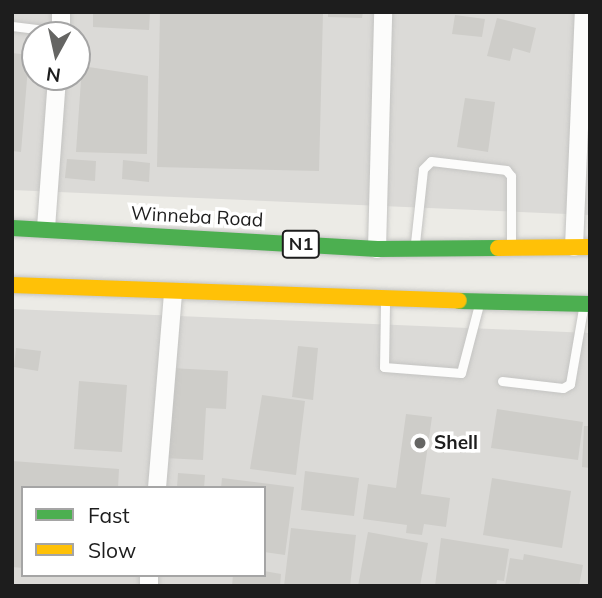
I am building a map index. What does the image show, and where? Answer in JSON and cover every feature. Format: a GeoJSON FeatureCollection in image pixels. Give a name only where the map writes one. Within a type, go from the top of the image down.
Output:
{"type":"FeatureCollection","features":[{"type":"Feature","properties":{"kind":"highway","name":"Winneba Road"},"geometry":{"type":"LineString","coordinates":[[12,228],[377,248],[582,247]]}},
{"type":"Feature","properties":{"kind":"highway"},"geometry":{"type":"LineString","coordinates":[[12,285],[173,295],[587,304]]}},
{"type":"Feature","properties":{"kind":"street"},"geometry":{"type":"LineString","coordinates":[[377,248],[383,12]]}},
{"type":"Feature","properties":{"kind":"street"},"geometry":{"type":"LineString","coordinates":[[582,247],[586,62],[584,12]]}},
{"type":"Feature","properties":{"kind":"street"},"geometry":{"type":"LineString","coordinates":[[46,228],[56,91]]}},
{"type":"Feature","properties":{"kind":"street"},"geometry":{"type":"LineString","coordinates":[[157,486],[173,295]]}},
{"type":"Feature","properties":{"kind":"lane"},"geometry":{"type":"LineString","coordinates":[[415,249],[423,169],[431,161],[506,170],[511,176],[512,249]]}},
{"type":"Feature","properties":{"kind":"lane"},"geometry":{"type":"LineString","coordinates":[[385,300],[384,367],[461,373],[480,302]]}},
{"type":"Feature","properties":{"kind":"lane"},"geometry":{"type":"LineString","coordinates":[[502,381],[563,388],[570,384],[587,304]]}},
{"type":"Feature","properties":{"kind":"shaded area"},"geometry":{"type":"Polygon","coordinates":[[[12,12],[590,12],[590,215],[12,190],[12,12]]]}},
{"type":"Feature","properties":{"kind":"shaded area"},"geometry":{"type":"Polygon","coordinates":[[[12,309],[590,333],[590,586],[12,586],[12,309]]]}},
{"type":"Feature","properties":{"kind":"building"},"geometry":{"type":"Polygon","coordinates":[[[93,12],[150,12],[149,30],[93,27],[93,12]]]}},
{"type":"Feature","properties":{"kind":"building"},"geometry":{"type":"Polygon","coordinates":[[[160,12],[323,12],[319,171],[157,167],[160,12]]]}},
{"type":"Feature","properties":{"kind":"building"},"geometry":{"type":"Polygon","coordinates":[[[328,12],[363,12],[362,18],[328,17],[328,12]]]}},
{"type":"Feature","properties":{"kind":"building"},"geometry":{"type":"Polygon","coordinates":[[[455,15],[485,19],[482,37],[452,34],[455,15]]]}},
{"type":"Feature","properties":{"kind":"building"},"geometry":{"type":"Polygon","coordinates":[[[497,18],[536,28],[530,53],[513,48],[510,61],[487,56],[497,18]]]}},
{"type":"Feature","properties":{"kind":"building"},"geometry":{"type":"Polygon","coordinates":[[[12,53],[21,54],[21,91],[26,91],[21,152],[12,151],[12,53]]]}},
{"type":"Feature","properties":{"kind":"building"},"geometry":{"type":"Polygon","coordinates":[[[91,67],[148,76],[147,154],[76,152],[80,91],[91,91],[91,67]]]}},
{"type":"Feature","properties":{"kind":"building"},"geometry":{"type":"Polygon","coordinates":[[[465,98],[495,102],[488,152],[457,147],[465,98]]]}},
{"type":"Feature","properties":{"kind":"building"},"geometry":{"type":"Polygon","coordinates":[[[67,159],[96,161],[95,181],[65,178],[67,159]]]}},
{"type":"Feature","properties":{"kind":"building"},"geometry":{"type":"Polygon","coordinates":[[[123,160],[150,163],[149,182],[122,179],[123,160]]]}},
{"type":"Feature","properties":{"kind":"building"},"geometry":{"type":"Polygon","coordinates":[[[298,346],[318,348],[313,400],[292,397],[298,346]]]}},
{"type":"Feature","properties":{"kind":"building"},"geometry":{"type":"Polygon","coordinates":[[[16,348],[41,351],[38,371],[14,367],[16,348]]]}},
{"type":"Feature","properties":{"kind":"building"},"geometry":{"type":"Polygon","coordinates":[[[170,368],[228,371],[226,409],[206,408],[203,460],[165,458],[170,368]]]}},
{"type":"Feature","properties":{"kind":"building"},"geometry":{"type":"Polygon","coordinates":[[[79,381],[127,385],[122,452],[74,449],[79,381]]]}},
{"type":"Feature","properties":{"kind":"building"},"geometry":{"type":"Polygon","coordinates":[[[262,395],[305,401],[296,475],[250,469],[262,395]]]}},
{"type":"Feature","properties":{"kind":"building"},"geometry":{"type":"Polygon","coordinates":[[[497,409],[583,422],[578,460],[491,448],[497,409]]]}},
{"type":"Feature","properties":{"kind":"building"},"geometry":{"type":"Polygon","coordinates":[[[406,414],[432,417],[421,494],[450,498],[446,527],[424,524],[422,535],[406,533],[407,525],[363,519],[368,484],[396,488],[406,414]]]}},
{"type":"Feature","properties":{"kind":"building"},"geometry":{"type":"Polygon","coordinates":[[[584,426],[590,426],[590,468],[582,467],[584,426]]]}},
{"type":"Feature","properties":{"kind":"building"},"geometry":{"type":"Polygon","coordinates":[[[12,461],[119,469],[118,486],[21,486],[21,568],[12,567],[12,461]]]}},
{"type":"Feature","properties":{"kind":"building"},"geometry":{"type":"Polygon","coordinates":[[[305,471],[359,478],[354,516],[301,510],[305,471]]]}},
{"type":"Feature","properties":{"kind":"building"},"geometry":{"type":"Polygon","coordinates":[[[178,473],[205,475],[204,486],[177,486],[178,473]]]}},
{"type":"Feature","properties":{"kind":"building"},"geometry":{"type":"Polygon","coordinates":[[[222,478],[294,487],[285,555],[266,552],[266,486],[221,486],[222,478]]]}},
{"type":"Feature","properties":{"kind":"building"},"geometry":{"type":"Polygon","coordinates":[[[492,478],[571,491],[562,548],[483,535],[492,478]]]}},
{"type":"Feature","properties":{"kind":"building"},"geometry":{"type":"Polygon","coordinates":[[[291,528],[356,535],[350,586],[284,586],[291,528]]]}},
{"type":"Feature","properties":{"kind":"building"},"geometry":{"type":"Polygon","coordinates":[[[368,532],[428,543],[420,586],[358,586],[368,532]]]}},
{"type":"Feature","properties":{"kind":"building"},"geometry":{"type":"Polygon","coordinates":[[[441,538],[509,549],[504,581],[497,580],[496,586],[435,586],[441,538]]]}},
{"type":"Feature","properties":{"kind":"building"},"geometry":{"type":"Polygon","coordinates":[[[524,554],[583,565],[579,586],[505,586],[510,558],[523,560],[524,554]]]}},
{"type":"Feature","properties":{"kind":"building"},"geometry":{"type":"Polygon","coordinates":[[[266,571],[281,574],[280,586],[232,586],[233,577],[266,577],[266,571]]]}},
{"type":"Feature","properties":{"kind":"traffic: fast"},"geometry":{"type":"LineString","coordinates":[[12,228],[377,249],[498,248]]}},
{"type":"Feature","properties":{"kind":"traffic: fast"},"geometry":{"type":"LineString","coordinates":[[459,301],[590,304]]}},
{"type":"Feature","properties":{"kind":"traffic: slow"},"geometry":{"type":"LineString","coordinates":[[498,248],[590,247]]}},
{"type":"Feature","properties":{"kind":"traffic: slow"},"geometry":{"type":"LineString","coordinates":[[12,285],[459,301]]}},
{"type":"Feature","properties":{"kind":"place","name":"Shell"},"geometry":{"type":"Point","coordinates":[420,443]}}]}
